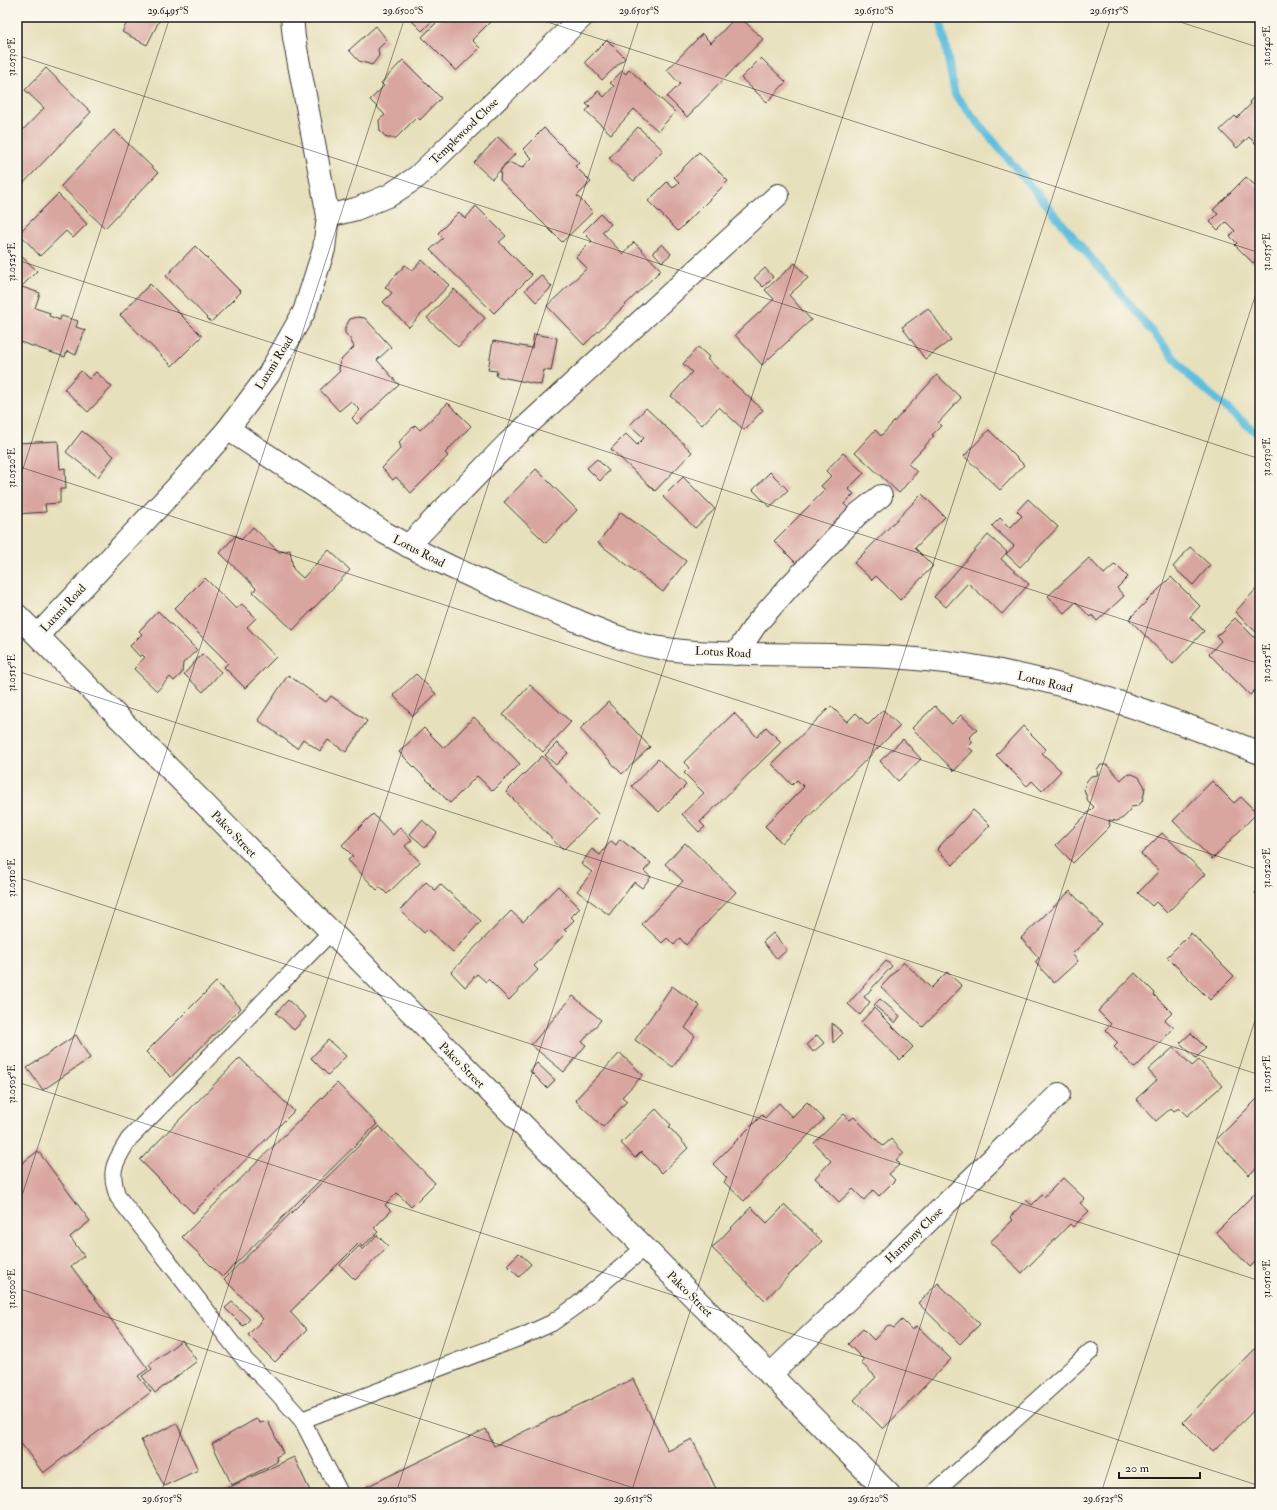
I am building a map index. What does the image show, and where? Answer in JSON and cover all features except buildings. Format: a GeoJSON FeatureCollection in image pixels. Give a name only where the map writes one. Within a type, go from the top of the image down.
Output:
{"type":"FeatureCollection","features":[{"type":"Feature","properties":{"kind":"street","name":"Luxmi Road"},"geometry":{"type":"LineString","coordinates":[[27,633],[176,488],[228,429],[269,374],[304,312],[324,249],[328,216],[294,38],[292,17]]}},
{"type":"Feature","properties":{"kind":"street","name":"Templewood Close"},"geometry":{"type":"LineString","coordinates":[[328,216],[356,209],[390,195],[417,177],[582,17]]}},
{"type":"Feature","properties":{"kind":"street"},"geometry":{"type":"LineString","coordinates":[[408,546],[508,443],[778,194]]}},
{"type":"Feature","properties":{"kind":"street","name":"Lotus Road"},"geometry":{"type":"LineString","coordinates":[[228,429],[385,533],[428,557],[546,608],[614,635],[654,647],[708,653],[915,659],[972,665],[1043,681],[1112,700],[1216,736],[1260,754]]}},
{"type":"Feature","properties":{"kind":"street"},"geometry":{"type":"LineString","coordinates":[[736,654],[756,624],[788,588],[858,514],[881,496]]}},
{"type":"Feature","properties":{"kind":"street","name":"Pakco Street"},"geometry":{"type":"LineString","coordinates":[[17,615],[27,633],[330,933],[888,1493]]}},
{"type":"Feature","properties":{"kind":"street","name":"Harmony Close"},"geometry":{"type":"LineString","coordinates":[[770,1375],[1059,1094]]}},
{"type":"Feature","properties":{"kind":"lane"},"geometry":{"type":"LineString","coordinates":[[330,933],[129,1139],[118,1157],[113,1170],[112,1183],[118,1197],[245,1360],[302,1420],[340,1493]]}},
{"type":"Feature","properties":{"kind":"lane"},"geometry":{"type":"LineString","coordinates":[[302,1420],[521,1337],[552,1323],[577,1305],[644,1248]]}},
{"type":"Feature","properties":{"kind":"lane"},"geometry":{"type":"LineString","coordinates":[[934,1493],[1091,1351]]}},
{"type":"Feature","properties":{"kind":"waterway"},"geometry":{"type":"LineString","coordinates":[[940,17],[955,95],[1191,378],[1260,436]]}}]}
